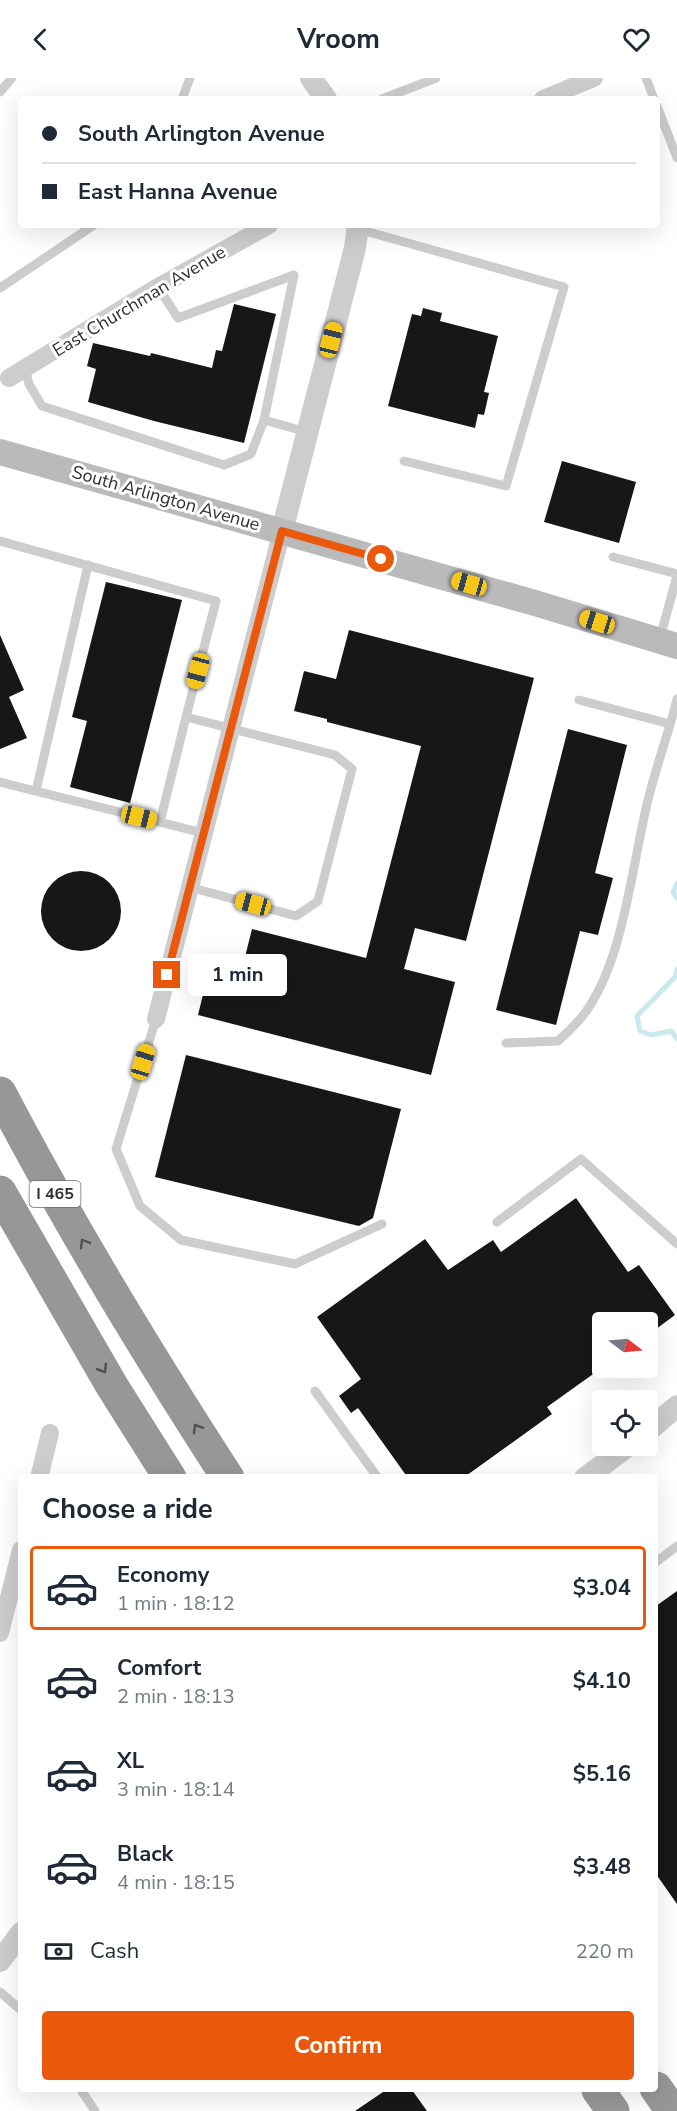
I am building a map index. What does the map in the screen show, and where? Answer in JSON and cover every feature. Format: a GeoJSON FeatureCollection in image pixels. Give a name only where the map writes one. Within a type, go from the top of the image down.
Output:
{"type":"FeatureCollection","features":[{"type":"Feature","properties":{"kind":"highway","name":"I 465"},"geometry":{"type":"LineString","coordinates":[[0,1093],[61,1204],[226,1474]]}},
{"type":"Feature","properties":{"kind":"highway","name":"I 465"},"geometry":{"type":"LineString","coordinates":[[0,1192],[112,1386],[167,1474]]}},
{"type":"Feature","properties":{"kind":"highway"},"geometry":{"type":"LineString","coordinates":[[658,2091],[672,2111]]}},
{"type":"Feature","properties":{"kind":"highway"},"geometry":{"type":"LineString","coordinates":[[599,2092],[613,2111]]}},
{"type":"Feature","properties":{"kind":"main road","name":"South Arlington Avenue"},"geometry":{"type":"LineString","coordinates":[[0,452],[668,643]]}},
{"type":"Feature","properties":{"kind":"street"},"geometry":{"type":"LineString","coordinates":[[311,78],[324,96]]}},
{"type":"Feature","properties":{"kind":"street"},"geometry":{"type":"LineString","coordinates":[[547,96],[566,83],[594,78]]}},
{"type":"Feature","properties":{"kind":"street","name":"East Churchman Avenue"},"geometry":{"type":"LineString","coordinates":[[17,374],[158,287],[263,228]]}},
{"type":"Feature","properties":{"kind":"street"},"geometry":{"type":"LineString","coordinates":[[156,1019],[308,432],[358,228]]}},
{"type":"Feature","properties":{"kind":"street"},"geometry":{"type":"LineString","coordinates":[[658,1422],[677,1406]]}},
{"type":"Feature","properties":{"kind":"street"},"geometry":{"type":"LineString","coordinates":[[40,1474],[50,1433]]}},
{"type":"Feature","properties":{"kind":"street"},"geometry":{"type":"LineString","coordinates":[[590,1474],[615,1456]]}},
{"type":"Feature","properties":{"kind":"street"},"geometry":{"type":"LineString","coordinates":[[0,1633],[18,1573]]}},
{"type":"Feature","properties":{"kind":"street"},"geometry":{"type":"LineString","coordinates":[[0,1961],[18,1937]]}},
{"type":"Feature","properties":{"kind":"lane"},"geometry":{"type":"LineString","coordinates":[[0,92],[12,78]]}},
{"type":"Feature","properties":{"kind":"lane"},"geometry":{"type":"LineString","coordinates":[[183,96],[190,78]]}},
{"type":"Feature","properties":{"kind":"lane"},"geometry":{"type":"LineString","coordinates":[[390,96],[436,78]]}},
{"type":"Feature","properties":{"kind":"lane"},"geometry":{"type":"LineString","coordinates":[[646,78],[653,96]]}},
{"type":"Feature","properties":{"kind":"lane"},"geometry":{"type":"LineString","coordinates":[[660,114],[677,158]]}},
{"type":"Feature","properties":{"kind":"lane"},"geometry":{"type":"LineString","coordinates":[[0,288],[90,228]]}},
{"type":"Feature","properties":{"kind":"lane"},"geometry":{"type":"LineString","coordinates":[[361,228],[564,287],[506,486],[404,461]]}},
{"type":"Feature","properties":{"kind":"lane"},"geometry":{"type":"LineString","coordinates":[[17,374],[29,384],[42,406],[224,465],[251,454],[264,420],[294,275],[178,318],[158,287]]}},
{"type":"Feature","properties":{"kind":"lane"},"geometry":{"type":"LineString","coordinates":[[264,420],[308,432]]}},
{"type":"Feature","properties":{"kind":"lane"},"geometry":{"type":"LineString","coordinates":[[0,541],[216,601],[160,822]]}},
{"type":"Feature","properties":{"kind":"lane"},"geometry":{"type":"LineString","coordinates":[[613,557],[677,575],[668,643]]}},
{"type":"Feature","properties":{"kind":"lane"},"geometry":{"type":"LineString","coordinates":[[36,791],[88,565]]}},
{"type":"Feature","properties":{"kind":"lane"},"geometry":{"type":"LineString","coordinates":[[506,1043],[558,1041],[582,1017],[601,985],[616,944],[632,882],[649,797],[677,699]]}},
{"type":"Feature","properties":{"kind":"lane"},"geometry":{"type":"LineString","coordinates":[[579,700],[670,723]]}},
{"type":"Feature","properties":{"kind":"lane"},"geometry":{"type":"LineString","coordinates":[[186,717],[335,755],[352,769],[318,900],[296,916],[189,887]]}},
{"type":"Feature","properties":{"kind":"lane"},"geometry":{"type":"LineString","coordinates":[[0,782],[204,833]]}},
{"type":"Feature","properties":{"kind":"lane"},"geometry":{"type":"LineString","coordinates":[[156,1019],[116,1149],[140,1206],[181,1240],[295,1264],[382,1224]]}},
{"type":"Feature","properties":{"kind":"lane"},"geometry":{"type":"LineString","coordinates":[[497,1222],[581,1159],[677,1244]]}},
{"type":"Feature","properties":{"kind":"lane"},"geometry":{"type":"LineString","coordinates":[[315,1391],[375,1474]]}},
{"type":"Feature","properties":{"kind":"lane"},"geometry":{"type":"LineString","coordinates":[[658,1560],[677,1546]]}},
{"type":"Feature","properties":{"kind":"lane"},"geometry":{"type":"LineString","coordinates":[[0,1992],[18,2007]]}},
{"type":"Feature","properties":{"kind":"lane"},"geometry":{"type":"LineString","coordinates":[[82,2092],[96,2111]]}},
{"type":"Feature","properties":{"kind":"building"},"geometry":{"type":"Polygon","coordinates":[[[234,304],[276,314],[244,443],[88,402],[96,369],[87,366],[93,343],[150,356],[151,353],[212,368],[216,350],[222,351],[234,304]]]}},
{"type":"Feature","properties":{"kind":"building"},"geometry":{"type":"Polygon","coordinates":[[[423,308],[442,313],[440,321],[498,336],[484,392],[489,393],[484,415],[478,414],[475,428],[388,406],[412,314],[421,316],[423,308]]]}},
{"type":"Feature","properties":{"kind":"building"},"geometry":{"type":"Polygon","coordinates":[[[562,461],[636,482],[619,543],[544,522],[562,461]]]}},
{"type":"Feature","properties":{"kind":"building"},"geometry":{"type":"Polygon","coordinates":[[[106,582],[182,600],[130,803],[70,787],[87,721],[72,717],[106,582]]]}},
{"type":"Feature","properties":{"kind":"building"},"geometry":{"type":"Polygon","coordinates":[[[349,630],[534,678],[466,941],[415,928],[404,969],[455,982],[431,1075],[198,1015],[208,974],[239,981],[252,929],[366,958],[421,746],[327,722],[327,719],[294,711],[304,671],[336,679],[349,630]]]}},
{"type":"Feature","properties":{"kind":"building"},"geometry":{"type":"Polygon","coordinates":[[[0,635],[24,690],[9,697],[27,738],[0,749],[0,635]]]}},
{"type":"Feature","properties":{"kind":"building"},"geometry":{"type":"Polygon","coordinates":[[[568,729],[627,745],[595,873],[613,878],[598,935],[580,931],[556,1025],[496,1010],[568,729]]]}},
{"type":"Feature","properties":{"kind":"building"},"geometry":{"type":"Polygon","coordinates":[[[81,871],[96,874],[109,883],[118,896],[121,911],[118,926],[109,939],[96,948],[81,951],[66,948],[53,939],[44,926],[41,911],[44,896],[53,883],[66,874],[81,871]]]}},
{"type":"Feature","properties":{"kind":"building"},"geometry":{"type":"Polygon","coordinates":[[[186,1055],[401,1109],[373,1218],[359,1226],[155,1177],[186,1055]]]}},
{"type":"Feature","properties":{"kind":"building"},"geometry":{"type":"Polygon","coordinates":[[[576,1198],[628,1272],[639,1265],[675,1315],[658,1328],[658,1312],[592,1312],[592,1375],[547,1407],[552,1414],[469,1474],[405,1474],[358,1408],[351,1413],[339,1396],[361,1379],[317,1317],[425,1239],[448,1270],[493,1240],[501,1252],[576,1198]]]}},
{"type":"Feature","properties":{"kind":"building"},"geometry":{"type":"Polygon","coordinates":[[[677,1591],[677,1904],[658,1877],[658,1605],[677,1591]]]}},
{"type":"Feature","properties":{"kind":"building"},"geometry":{"type":"Polygon","coordinates":[[[383,2092],[413,2092],[427,2111],[355,2111],[383,2092]]]}},
{"type":"Feature","properties":{"kind":"waterway"},"geometry":{"type":"LineString","coordinates":[[677,883],[673,892],[677,898]]}},
{"type":"Feature","properties":{"kind":"waterway"},"geometry":{"type":"LineString","coordinates":[[677,969],[675,977],[637,1016],[640,1031],[651,1035],[671,1031],[677,1039]]}},
{"type":"Feature","properties":{"kind":"route"},"geometry":{"type":"LineString","coordinates":[[167,975],[282,531],[381,559]]}}]}
